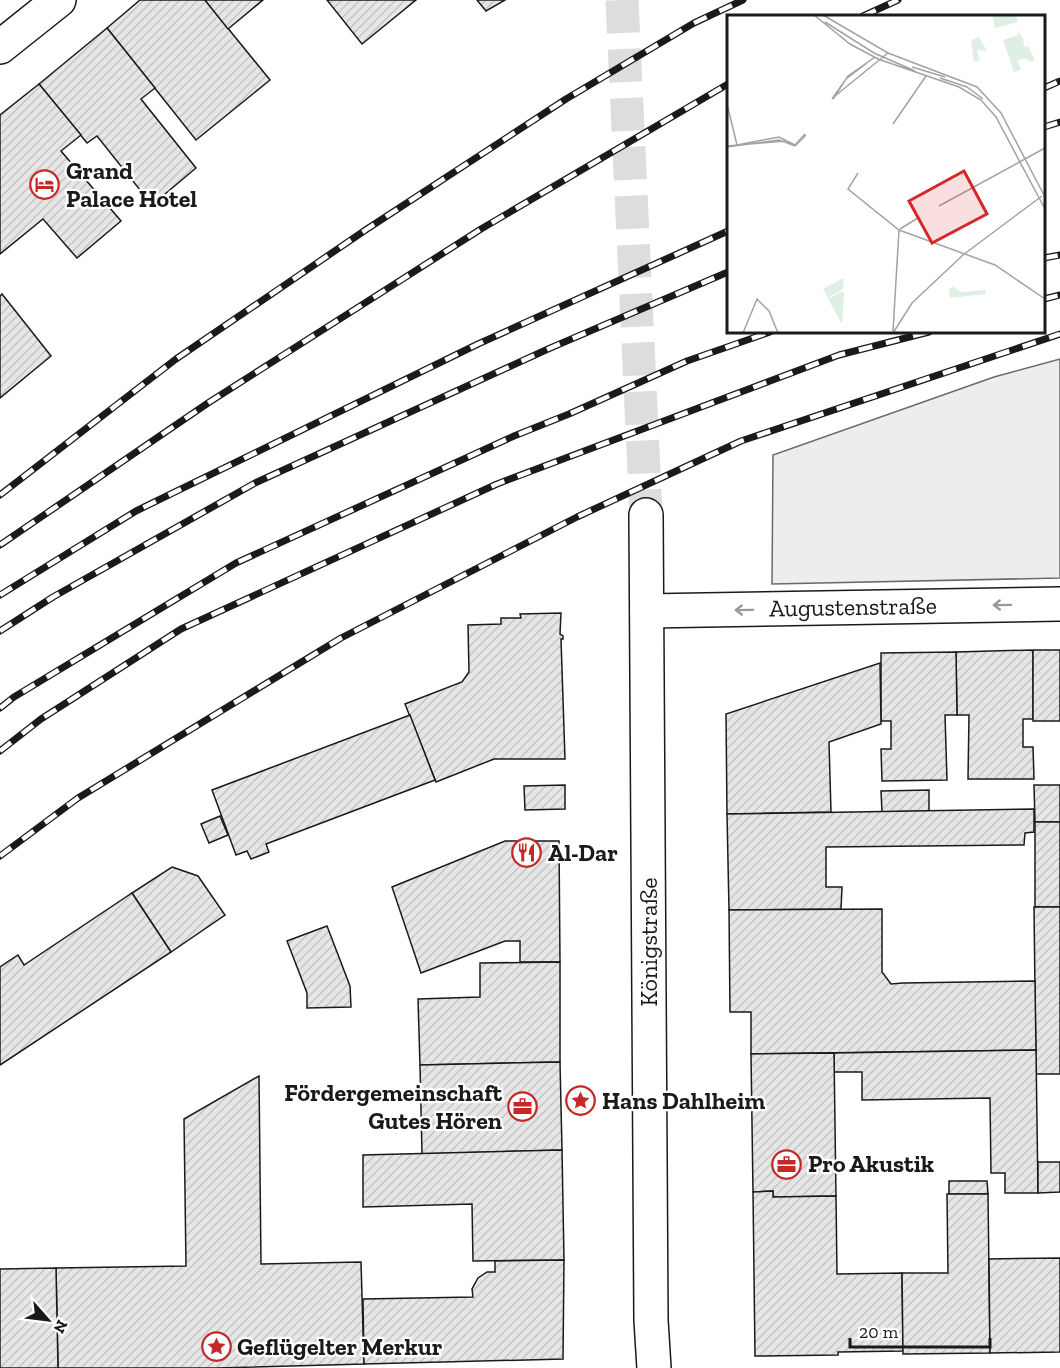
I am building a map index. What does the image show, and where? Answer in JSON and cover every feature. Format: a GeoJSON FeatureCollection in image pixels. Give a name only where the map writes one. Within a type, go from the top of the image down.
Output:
{"type":"FeatureCollection","features":[{"type":"Feature","properties":{"kind":"street"},"geometry":{"type":"LineString","coordinates":[[0,47],[59,0]]}},
{"type":"Feature","properties":{"kind":"street","name":"Königstraße"},"geometry":{"type":"LineString","coordinates":[[645,515],[651,1320],[654,1368]]}},
{"type":"Feature","properties":{"kind":"street","name":"Augustenstraße"},"geometry":{"type":"LineString","coordinates":[[647,611],[1060,604]]}},
{"type":"Feature","properties":{"kind":"shaded area"},"geometry":{"type":"Polygon","coordinates":[[[1060,359],[1060,578],[772,584],[773,455],[994,377],[1060,359]]]}},
{"type":"Feature","properties":{"kind":"building"},"geometry":{"type":"Polygon","coordinates":[[[140,0],[205,0],[270,80],[196,140],[107,28],[140,0]]]}},
{"type":"Feature","properties":{"kind":"building"},"geometry":{"type":"Polygon","coordinates":[[[205,0],[263,0],[228,29],[205,0]]]}},
{"type":"Feature","properties":{"kind":"building"},"geometry":{"type":"Polygon","coordinates":[[[327,0],[416,0],[362,44],[327,0]]]}},
{"type":"Feature","properties":{"kind":"building"},"geometry":{"type":"Polygon","coordinates":[[[477,0],[505,0],[486,11],[477,0]]]}},
{"type":"Feature","properties":{"kind":"building"},"geometry":{"type":"Polygon","coordinates":[[[107,28],[155,88],[141,99],[196,168],[152,205],[97,136],[87,143],[39,84],[107,28]]]}},
{"type":"Feature","properties":{"kind":"building","name":"Grand Palace Hotel"},"geometry":{"type":"Polygon","coordinates":[[[39,84],[81,135],[61,151],[121,221],[77,258],[43,219],[0,254],[0,115],[39,84]]]}},
{"type":"Feature","properties":{"kind":"building"},"geometry":{"type":"Polygon","coordinates":[[[2,294],[51,356],[0,398],[0,296],[2,294]]]}},
{"type":"Feature","properties":{"kind":"building"},"geometry":{"type":"Polygon","coordinates":[[[561,613],[565,759],[494,759],[436,782],[405,704],[462,682],[469,672],[468,625],[501,624],[501,618],[521,618],[520,614],[561,613]]]}},
{"type":"Feature","properties":{"kind":"building"},"geometry":{"type":"Polygon","coordinates":[[[1033,650],[1060,650],[1060,721],[1033,721],[1033,650]]]}},
{"type":"Feature","properties":{"kind":"building"},"geometry":{"type":"Polygon","coordinates":[[[1033,651],[1033,719],[1023,719],[1023,747],[1033,747],[1034,779],[968,779],[969,715],[957,715],[956,652],[1033,651]]]}},
{"type":"Feature","properties":{"kind":"building"},"geometry":{"type":"Polygon","coordinates":[[[956,652],[957,715],[945,715],[947,780],[882,781],[881,749],[891,749],[891,721],[881,721],[881,653],[956,652]]]}},
{"type":"Feature","properties":{"kind":"building"},"geometry":{"type":"Polygon","coordinates":[[[880,663],[881,724],[829,742],[831,812],[727,814],[726,714],[880,663]]]}},
{"type":"Feature","properties":{"kind":"building"},"geometry":{"type":"Polygon","coordinates":[[[410,715],[435,780],[266,844],[269,852],[251,859],[247,851],[236,855],[212,790],[410,715]]]}},
{"type":"Feature","properties":{"kind":"building"},"geometry":{"type":"Polygon","coordinates":[[[565,785],[565,809],[525,810],[524,786],[565,785]]]}},
{"type":"Feature","properties":{"kind":"building"},"geometry":{"type":"Polygon","coordinates":[[[1034,785],[1060,785],[1060,822],[1035,822],[1034,785]]]}},
{"type":"Feature","properties":{"kind":"building"},"geometry":{"type":"Polygon","coordinates":[[[929,790],[929,811],[882,812],[881,791],[929,790]]]}},
{"type":"Feature","properties":{"kind":"building"},"geometry":{"type":"Polygon","coordinates":[[[1034,809],[1034,832],[1025,833],[1024,845],[826,847],[826,887],[842,887],[841,909],[729,910],[727,814],[1034,809]]]}},
{"type":"Feature","properties":{"kind":"building"},"geometry":{"type":"Polygon","coordinates":[[[220,816],[228,835],[209,843],[201,824],[220,816]]]}},
{"type":"Feature","properties":{"kind":"building"},"geometry":{"type":"Polygon","coordinates":[[[1035,822],[1060,822],[1060,907],[1035,907],[1035,822]]]}},
{"type":"Feature","properties":{"kind":"building"},"geometry":{"type":"Polygon","coordinates":[[[505,841],[559,841],[560,962],[520,962],[520,941],[505,941],[421,973],[392,887],[505,841]]]}},
{"type":"Feature","properties":{"kind":"building"},"geometry":{"type":"Polygon","coordinates":[[[172,867],[198,876],[225,915],[171,952],[132,893],[172,867]]]}},
{"type":"Feature","properties":{"kind":"building"},"geometry":{"type":"Polygon","coordinates":[[[132,893],[171,952],[0,1065],[0,967],[18,955],[24,965],[132,893]]]}},
{"type":"Feature","properties":{"kind":"building"},"geometry":{"type":"Polygon","coordinates":[[[1034,907],[1060,907],[1060,1074],[1036,1074],[1034,907]]]}},
{"type":"Feature","properties":{"kind":"building"},"geometry":{"type":"Polygon","coordinates":[[[882,909],[882,972],[891,984],[1035,981],[1036,1050],[751,1054],[751,1012],[730,1012],[729,910],[882,909]]]}},
{"type":"Feature","properties":{"kind":"building"},"geometry":{"type":"Polygon","coordinates":[[[327,926],[350,986],[351,1007],[307,1008],[307,993],[287,941],[327,926]]]}},
{"type":"Feature","properties":{"kind":"building"},"geometry":{"type":"Polygon","coordinates":[[[560,962],[560,1062],[420,1065],[418,999],[480,997],[480,963],[560,962]]]}},
{"type":"Feature","properties":{"kind":"building"},"geometry":{"type":"Polygon","coordinates":[[[1036,1050],[1038,1193],[1005,1193],[1005,1173],[991,1173],[990,1098],[862,1100],[862,1072],[834,1072],[834,1053],[1036,1050]]]}},
{"type":"Feature","properties":{"kind":"building"},"geometry":{"type":"Polygon","coordinates":[[[834,1053],[836,1196],[773,1197],[773,1191],[753,1192],[751,1054],[834,1053]]]}},
{"type":"Feature","properties":{"kind":"building"},"geometry":{"type":"Polygon","coordinates":[[[560,1062],[562,1150],[422,1154],[420,1065],[560,1062]]]}},
{"type":"Feature","properties":{"kind":"building"},"geometry":{"type":"Polygon","coordinates":[[[259,1076],[261,1264],[361,1262],[364,1364],[216,1368],[58,1368],[56,1268],[186,1266],[184,1119],[259,1076]]]}},
{"type":"Feature","properties":{"kind":"building"},"geometry":{"type":"Polygon","coordinates":[[[562,1150],[564,1260],[473,1261],[472,1204],[363,1207],[363,1155],[562,1150]]]}},
{"type":"Feature","properties":{"kind":"building"},"geometry":{"type":"Polygon","coordinates":[[[1038,1162],[1060,1162],[1060,1192],[1038,1193],[1038,1162]]]}},
{"type":"Feature","properties":{"kind":"building"},"geometry":{"type":"Polygon","coordinates":[[[949,1181],[987,1181],[988,1194],[949,1194],[949,1181]]]}},
{"type":"Feature","properties":{"kind":"building"},"geometry":{"type":"Polygon","coordinates":[[[773,1191],[773,1197],[836,1196],[837,1274],[902,1273],[903,1351],[838,1352],[838,1355],[755,1356],[753,1192],[773,1191]]]}},
{"type":"Feature","properties":{"kind":"building"},"geometry":{"type":"Polygon","coordinates":[[[947,1194],[988,1194],[990,1353],[903,1354],[902,1273],[948,1273],[947,1194]]]}},
{"type":"Feature","properties":{"kind":"building"},"geometry":{"type":"Polygon","coordinates":[[[1060,1258],[1060,1352],[990,1353],[989,1259],[1060,1258]]]}},
{"type":"Feature","properties":{"kind":"building"},"geometry":{"type":"Polygon","coordinates":[[[564,1260],[563,1359],[364,1364],[363,1299],[473,1297],[472,1289],[478,1278],[487,1272],[495,1272],[495,1261],[564,1260]]]}},
{"type":"Feature","properties":{"kind":"building"},"geometry":{"type":"Polygon","coordinates":[[[56,1268],[58,1368],[0,1368],[0,1269],[56,1268]]]}},
{"type":"Feature","properties":{"kind":"tunnel"},"geometry":{"type":"LineString","coordinates":[[622,0],[646,515]]}},
{"type":"Feature","properties":{"kind":"railway"},"geometry":{"type":"LineString","coordinates":[[0,495],[176,359],[367,229],[566,99],[694,23],[743,0]]}},
{"type":"Feature","properties":{"kind":"railway"},"geometry":{"type":"LineString","coordinates":[[865,15],[898,0]]}},
{"type":"Feature","properties":{"kind":"railway"},"geometry":{"type":"LineString","coordinates":[[1045,88],[1060,81]]}},
{"type":"Feature","properties":{"kind":"railway"},"geometry":{"type":"LineString","coordinates":[[0,545],[208,403],[481,229],[727,85]]}},
{"type":"Feature","properties":{"kind":"railway"},"geometry":{"type":"LineString","coordinates":[[1045,127],[1060,122]]}},
{"type":"Feature","properties":{"kind":"railway"},"geometry":{"type":"LineString","coordinates":[[0,595],[136,511],[478,344],[727,231]]}},
{"type":"Feature","properties":{"kind":"railway"},"geometry":{"type":"LineString","coordinates":[[1045,258],[1060,255]]}},
{"type":"Feature","properties":{"kind":"railway"},"geometry":{"type":"LineString","coordinates":[[0,631],[53,597],[255,483],[548,349],[727,272]]}},
{"type":"Feature","properties":{"kind":"railway"},"geometry":{"type":"LineString","coordinates":[[1045,299],[1060,295]]}},
{"type":"Feature","properties":{"kind":"railway"},"geometry":{"type":"LineString","coordinates":[[0,708],[14,697],[236,563],[514,436],[687,361],[767,333]]}},
{"type":"Feature","properties":{"kind":"railway"},"geometry":{"type":"LineString","coordinates":[[0,751],[41,719],[181,629],[497,484],[839,355],[925,333]]}},
{"type":"Feature","properties":{"kind":"railway"},"geometry":{"type":"LineString","coordinates":[[0,856],[78,798],[341,638],[577,517],[741,441],[1060,334]]}},
{"type":"Feature","properties":{"kind":"place","name":"Grand Palace Hotel"},"geometry":{"type":"Point","coordinates":[45,185]}},
{"type":"Feature","properties":{"kind":"place","name":"Al-Dar"},"geometry":{"type":"Point","coordinates":[527,853]}},
{"type":"Feature","properties":{"kind":"place","name":"Hans Dahlheim"},"geometry":{"type":"Point","coordinates":[581,1101]}},
{"type":"Feature","properties":{"kind":"place","name":"Fördergemeinschaft Gutes Hören"},"geometry":{"type":"Point","coordinates":[523,1107]}},
{"type":"Feature","properties":{"kind":"place","name":"Pro Akustik"},"geometry":{"type":"Point","coordinates":[787,1164]}},
{"type":"Feature","properties":{"kind":"place","name":"Geflügelter Merkur"},"geometry":{"type":"Point","coordinates":[216,1347]}}]}
